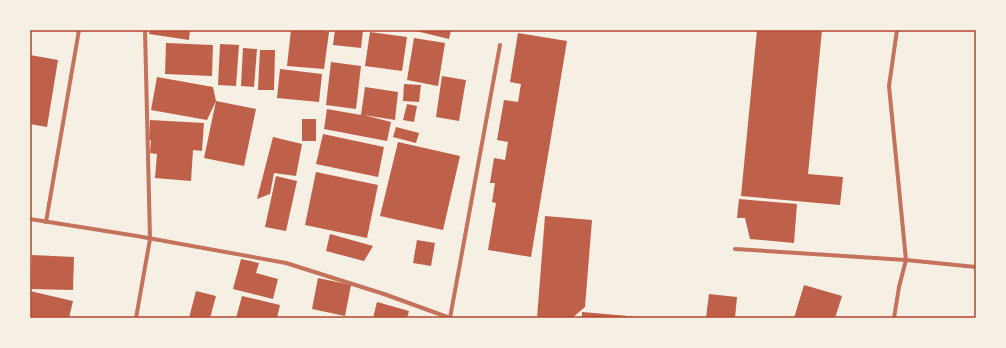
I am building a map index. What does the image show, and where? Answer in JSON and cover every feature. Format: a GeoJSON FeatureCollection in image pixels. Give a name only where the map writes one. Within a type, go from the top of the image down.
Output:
{"type":"FeatureCollection","features":[{"type":"Feature","properties":{"kind":"street"},"geometry":{"type":"LineString","coordinates":[[46,222],[79,30]]}},
{"type":"Feature","properties":{"kind":"street"},"geometry":{"type":"LineString","coordinates":[[136,318],[150,239],[145,30]]}},
{"type":"Feature","properties":{"kind":"street"},"geometry":{"type":"LineString","coordinates":[[894,318],[899,287],[906,260],[889,86],[897,30]]}},
{"type":"Feature","properties":{"kind":"street"},"geometry":{"type":"LineString","coordinates":[[30,220],[137,236],[286,263],[384,294],[450,318],[500,45]]}},
{"type":"Feature","properties":{"kind":"street"},"geometry":{"type":"LineString","coordinates":[[735,249],[906,260],[976,267]]}},
{"type":"Feature","properties":{"kind":"building"},"geometry":{"type":"Polygon","coordinates":[[[150,30],[190,30],[189,40],[149,34],[150,30]]]}},
{"type":"Feature","properties":{"kind":"building"},"geometry":{"type":"Polygon","coordinates":[[[291,30],[314,30],[329,32],[324,69],[287,66],[291,30]]]}},
{"type":"Feature","properties":{"kind":"building"},"geometry":{"type":"Polygon","coordinates":[[[335,30],[363,30],[361,48],[333,45],[335,30]]]}},
{"type":"Feature","properties":{"kind":"building"},"geometry":{"type":"Polygon","coordinates":[[[416,30],[451,30],[449,39],[416,30]]]}},
{"type":"Feature","properties":{"kind":"building"},"geometry":{"type":"Polygon","coordinates":[[[757,30],[822,30],[808,174],[843,177],[840,205],[741,196],[757,30]]]}},
{"type":"Feature","properties":{"kind":"building"},"geometry":{"type":"Polygon","coordinates":[[[370,32],[407,37],[402,71],[365,66],[370,32]]]}},
{"type":"Feature","properties":{"kind":"building"},"geometry":{"type":"Polygon","coordinates":[[[518,33],[567,41],[531,257],[488,250],[496,203],[492,202],[495,183],[490,183],[494,158],[505,160],[508,142],[497,140],[504,100],[518,102],[521,84],[510,82],[518,33]]]}},
{"type":"Feature","properties":{"kind":"building"},"geometry":{"type":"Polygon","coordinates":[[[414,38],[445,43],[438,86],[407,80],[414,38]]]}},
{"type":"Feature","properties":{"kind":"building"},"geometry":{"type":"Polygon","coordinates":[[[166,43],[213,45],[212,76],[165,74],[166,43]]]}},
{"type":"Feature","properties":{"kind":"building"},"geometry":{"type":"Polygon","coordinates":[[[220,44],[239,45],[236,86],[218,85],[220,44]]]}},
{"type":"Feature","properties":{"kind":"building"},"geometry":{"type":"Polygon","coordinates":[[[243,48],[257,49],[254,87],[241,86],[243,48]]]}},
{"type":"Feature","properties":{"kind":"building"},"geometry":{"type":"Polygon","coordinates":[[[260,50],[275,50],[274,90],[258,90],[260,50]]]}},
{"type":"Feature","properties":{"kind":"building"},"geometry":{"type":"Polygon","coordinates":[[[30,55],[58,60],[47,127],[30,124],[30,55]]]}},
{"type":"Feature","properties":{"kind":"building"},"geometry":{"type":"Polygon","coordinates":[[[331,62],[361,66],[356,109],[326,105],[331,62]]]}},
{"type":"Feature","properties":{"kind":"building"},"geometry":{"type":"Polygon","coordinates":[[[280,69],[322,74],[319,102],[277,98],[280,69]]]}},
{"type":"Feature","properties":{"kind":"building"},"geometry":{"type":"Polygon","coordinates":[[[442,76],[466,80],[459,121],[436,117],[442,76]]]}},
{"type":"Feature","properties":{"kind":"building"},"geometry":{"type":"Polygon","coordinates":[[[157,77],[213,87],[216,101],[207,120],[151,110],[157,77]]]}},
{"type":"Feature","properties":{"kind":"building"},"geometry":{"type":"Polygon","coordinates":[[[404,84],[421,85],[419,102],[403,101],[404,84]]]}},
{"type":"Feature","properties":{"kind":"building"},"geometry":{"type":"Polygon","coordinates":[[[365,87],[398,92],[395,120],[364,115],[391,122],[387,141],[324,129],[327,109],[361,115],[365,87]]]}},
{"type":"Feature","properties":{"kind":"building"},"geometry":{"type":"Polygon","coordinates":[[[216,101],[256,109],[244,166],[204,158],[216,101]]]}},
{"type":"Feature","properties":{"kind":"building"},"geometry":{"type":"Polygon","coordinates":[[[407,104],[417,106],[414,122],[403,120],[407,104]]]}},
{"type":"Feature","properties":{"kind":"building"},"geometry":{"type":"Polygon","coordinates":[[[302,119],[316,119],[316,141],[302,141],[302,119]]]}},
{"type":"Feature","properties":{"kind":"building"},"geometry":{"type":"Polygon","coordinates":[[[150,120],[204,123],[202,151],[193,150],[191,181],[155,178],[157,154],[150,153],[150,120]]]}},
{"type":"Feature","properties":{"kind":"building"},"geometry":{"type":"Polygon","coordinates":[[[396,127],[419,133],[416,143],[393,137],[396,127]]]}},
{"type":"Feature","properties":{"kind":"building"},"geometry":{"type":"Polygon","coordinates":[[[323,134],[384,147],[378,177],[316,164],[323,134]]]}},
{"type":"Feature","properties":{"kind":"building"},"geometry":{"type":"Polygon","coordinates":[[[273,137],[302,144],[296,176],[274,173],[270,194],[257,199],[273,137]]]}},
{"type":"Feature","properties":{"kind":"building"},"geometry":{"type":"Polygon","coordinates":[[[398,142],[460,156],[443,230],[380,216],[398,142]]]}},
{"type":"Feature","properties":{"kind":"building"},"geometry":{"type":"Polygon","coordinates":[[[316,172],[378,185],[367,238],[305,225],[316,172]]]}},
{"type":"Feature","properties":{"kind":"building"},"geometry":{"type":"Polygon","coordinates":[[[276,176],[297,181],[286,231],[265,227],[276,176]]]}},
{"type":"Feature","properties":{"kind":"building"},"geometry":{"type":"Polygon","coordinates":[[[739,199],[797,204],[794,243],[750,239],[745,218],[737,218],[739,199]]]}},
{"type":"Feature","properties":{"kind":"building"},"geometry":{"type":"Polygon","coordinates":[[[545,216],[592,220],[585,307],[572,318],[537,318],[545,216]]]}},
{"type":"Feature","properties":{"kind":"building"},"geometry":{"type":"Polygon","coordinates":[[[330,234],[373,246],[364,261],[326,251],[330,234]]]}},
{"type":"Feature","properties":{"kind":"building"},"geometry":{"type":"Polygon","coordinates":[[[417,240],[435,243],[431,266],[413,263],[417,240]]]}},
{"type":"Feature","properties":{"kind":"building"},"geometry":{"type":"Polygon","coordinates":[[[32,255],[74,257],[73,290],[31,289],[32,255]]]}},
{"type":"Feature","properties":{"kind":"building"},"geometry":{"type":"Polygon","coordinates":[[[241,259],[259,263],[256,273],[278,279],[273,299],[233,289],[241,259]]]}},
{"type":"Feature","properties":{"kind":"building"},"geometry":{"type":"Polygon","coordinates":[[[318,278],[351,285],[345,316],[312,309],[318,278]]]}},
{"type":"Feature","properties":{"kind":"building"},"geometry":{"type":"Polygon","coordinates":[[[804,285],[842,296],[835,318],[794,318],[804,285]]]}},
{"type":"Feature","properties":{"kind":"building"},"geometry":{"type":"Polygon","coordinates":[[[30,291],[73,301],[69,318],[30,318],[30,291]]]}},
{"type":"Feature","properties":{"kind":"building"},"geometry":{"type":"Polygon","coordinates":[[[196,291],[216,296],[210,318],[189,318],[196,291]]]}},
{"type":"Feature","properties":{"kind":"building"},"geometry":{"type":"Polygon","coordinates":[[[709,294],[737,297],[735,318],[706,318],[709,294]]]}},
{"type":"Feature","properties":{"kind":"building"},"geometry":{"type":"Polygon","coordinates":[[[242,296],[280,305],[277,318],[236,318],[242,296]]]}},
{"type":"Feature","properties":{"kind":"building"},"geometry":{"type":"Polygon","coordinates":[[[377,302],[409,311],[407,318],[373,318],[377,302]]]}},
{"type":"Feature","properties":{"kind":"building"},"geometry":{"type":"Polygon","coordinates":[[[582,312],[640,317],[640,318],[582,318],[582,312]]]}}]}
